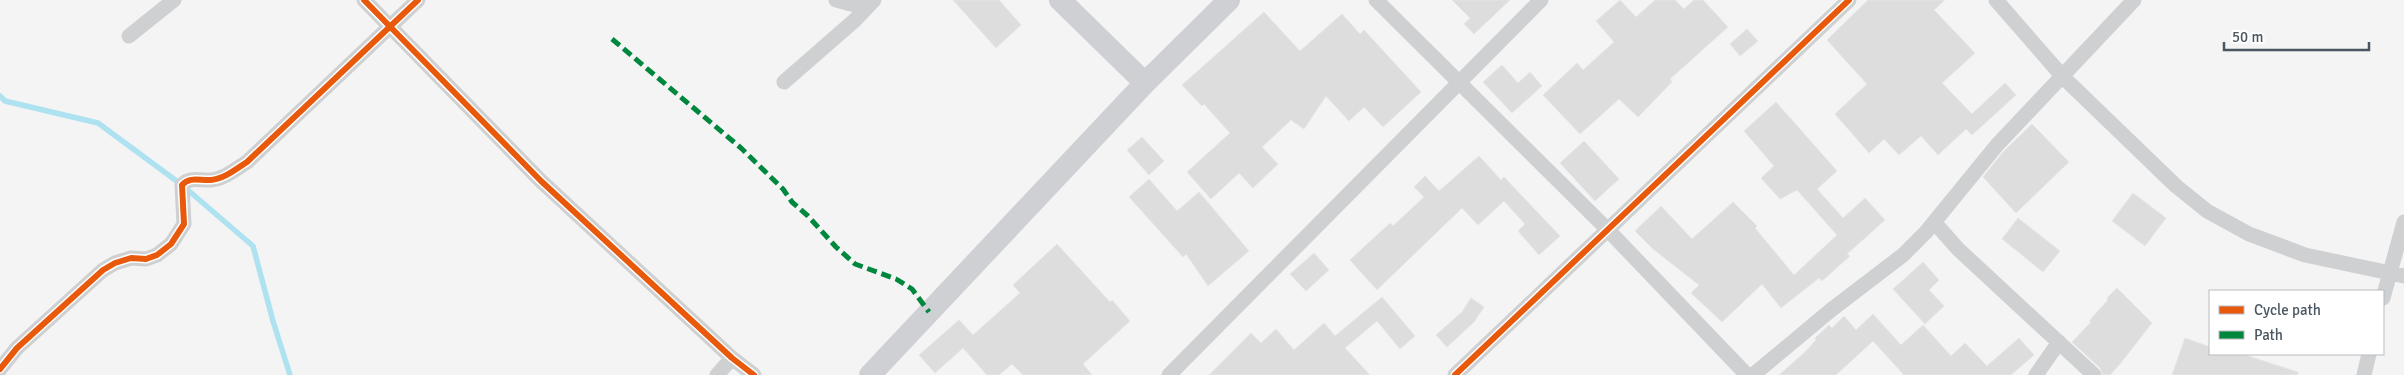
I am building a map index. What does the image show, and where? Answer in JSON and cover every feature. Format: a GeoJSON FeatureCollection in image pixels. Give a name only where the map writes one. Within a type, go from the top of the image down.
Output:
{"type":"FeatureCollection","features":[{"type":"Feature","properties":{"kind":"street"},"geometry":{"type":"LineString","coordinates":[[128,36],[174,0]]}},
{"type":"Feature","properties":{"kind":"street"},"geometry":{"type":"LineString","coordinates":[[364,0],[541,181],[732,358],[754,375]]}},
{"type":"Feature","properties":{"kind":"street"},"geometry":{"type":"LineString","coordinates":[[0,369],[17,348],[104,270],[115,263],[132,258],[146,259],[156,255],[171,244],[184,224],[182,185],[186,180],[212,180],[225,176],[247,162],[391,28],[418,0]]}},
{"type":"Feature","properties":{"kind":"street"},"geometry":{"type":"LineString","coordinates":[[836,0],[870,4]]}},
{"type":"Feature","properties":{"kind":"street"},"geometry":{"type":"LineString","coordinates":[[1060,0],[1145,83]]}},
{"type":"Feature","properties":{"kind":"street"},"geometry":{"type":"LineString","coordinates":[[870,375],[1145,83],[1230,0]]}},
{"type":"Feature","properties":{"kind":"street"},"geometry":{"type":"LineString","coordinates":[[1376,0],[1608,230],[1746,375]]}},
{"type":"Feature","properties":{"kind":"street"},"geometry":{"type":"LineString","coordinates":[[1168,375],[1540,0]]}},
{"type":"Feature","properties":{"kind":"street"},"geometry":{"type":"LineString","coordinates":[[1455,375],[1849,0]]}},
{"type":"Feature","properties":{"kind":"street"},"geometry":{"type":"LineString","coordinates":[[1996,0],[2063,77],[2176,186],[2207,211],[2249,234],[2305,255],[2404,276]]}},
{"type":"Feature","properties":{"kind":"street"},"geometry":{"type":"LineString","coordinates":[[1753,375],[1831,310],[1903,255],[1934,222],[1997,145],[2134,0]]}},
{"type":"Feature","properties":{"kind":"street"},"geometry":{"type":"LineString","coordinates":[[784,82],[870,4]]}},
{"type":"Feature","properties":{"kind":"street"},"geometry":{"type":"LineString","coordinates":[[1934,222],[1964,255],[2094,375]]}},
{"type":"Feature","properties":{"kind":"street"},"geometry":{"type":"LineString","coordinates":[[2384,294],[2404,222]]}},
{"type":"Feature","properties":{"kind":"street"},"geometry":{"type":"LineString","coordinates":[[2036,375],[2060,342]]}},
{"type":"Feature","properties":{"kind":"street"},"geometry":{"type":"LineString","coordinates":[[2364,375],[2369,355]]}},
{"type":"Feature","properties":{"kind":"street"},"geometry":{"type":"LineString","coordinates":[[717,375],[732,358]]}},
{"type":"Feature","properties":{"kind":"building"},"geometry":{"type":"Polygon","coordinates":[[[953,0],[999,0],[1021,25],[996,48],[953,0]]]}},
{"type":"Feature","properties":{"kind":"building"},"geometry":{"type":"Polygon","coordinates":[[[1452,0],[1510,0],[1474,34],[1464,24],[1470,18],[1452,0]]]}},
{"type":"Feature","properties":{"kind":"building"},"geometry":{"type":"Polygon","coordinates":[[[1620,0],[1636,17],[1655,0],[1675,0],[1684,9],[1694,0],[1703,0],[1728,27],[1670,79],[1672,82],[1638,117],[1619,99],[1580,134],[1543,95],[1577,63],[1583,70],[1614,42],[1596,21],[1620,0]]]}},
{"type":"Feature","properties":{"kind":"building"},"geometry":{"type":"Polygon","coordinates":[[[1868,0],[1945,0],[1934,10],[1975,53],[1942,83],[1972,114],[2005,83],[2016,95],[1972,135],[1966,129],[1938,155],[1921,136],[1899,155],[1884,139],[1869,153],[1835,114],[1867,84],[1827,40],[1868,0]]]}},
{"type":"Feature","properties":{"kind":"building"},"geometry":{"type":"Polygon","coordinates":[[[1264,12],[1300,51],[1342,14],[1360,34],[1364,30],[1421,92],[1383,127],[1364,107],[1349,121],[1326,96],[1304,129],[1291,120],[1262,147],[1278,164],[1253,188],[1239,173],[1211,199],[1187,172],[1230,133],[1204,104],[1202,106],[1182,85],[1264,12]]]}},
{"type":"Feature","properties":{"kind":"building"},"geometry":{"type":"Polygon","coordinates":[[[1747,29],[1758,41],[1740,56],[1730,44],[1747,29]]]}},
{"type":"Feature","properties":{"kind":"building"},"geometry":{"type":"Polygon","coordinates":[[[1502,65],[1518,83],[1530,72],[1542,86],[1512,113],[1483,82],[1502,65]]]}},
{"type":"Feature","properties":{"kind":"building"},"geometry":{"type":"Polygon","coordinates":[[[1776,102],[1837,171],[1817,189],[1843,218],[1865,198],[1885,220],[1847,254],[1850,256],[1822,281],[1819,278],[1781,308],[1762,284],[1722,322],[1691,293],[1699,285],[1653,249],[1635,231],[1661,206],[1692,239],[1733,202],[1757,226],[1755,228],[1794,275],[1837,235],[1797,190],[1780,199],[1761,178],[1774,166],[1744,131],[1776,102]]]}},
{"type":"Feature","properties":{"kind":"building"},"geometry":{"type":"Polygon","coordinates":[[[2032,124],[2069,162],[2016,213],[1983,177],[2003,152],[2032,124]]]}},
{"type":"Feature","properties":{"kind":"building"},"geometry":{"type":"Polygon","coordinates":[[[1142,137],[1164,161],[1149,175],[1127,150],[1142,137]]]}},
{"type":"Feature","properties":{"kind":"building"},"geometry":{"type":"Polygon","coordinates":[[[1584,141],[1619,179],[1595,201],[1560,163],[1584,141]]]}},
{"type":"Feature","properties":{"kind":"building"},"geometry":{"type":"Polygon","coordinates":[[[1479,156],[1501,180],[1504,177],[1560,236],[1539,255],[1518,231],[1525,224],[1504,201],[1478,225],[1462,208],[1377,290],[1350,260],[1390,223],[1393,226],[1424,197],[1414,187],[1425,176],[1439,191],[1479,156]]]}},
{"type":"Feature","properties":{"kind":"building"},"geometry":{"type":"Polygon","coordinates":[[[1149,179],[1177,211],[1199,192],[1249,251],[1208,286],[1186,254],[1183,257],[1129,197],[1149,179]]]}},
{"type":"Feature","properties":{"kind":"building"},"geometry":{"type":"Polygon","coordinates":[[[2133,193],[2166,218],[2145,246],[2112,221],[2133,193]]]}},
{"type":"Feature","properties":{"kind":"building"},"geometry":{"type":"Polygon","coordinates":[[[2018,218],[2060,251],[2043,272],[2002,239],[2018,218]]]}},
{"type":"Feature","properties":{"kind":"building"},"geometry":{"type":"Polygon","coordinates":[[[1057,244],[1130,321],[1083,364],[1092,375],[1023,375],[1012,364],[999,375],[987,375],[963,348],[935,373],[919,355],[959,320],[973,335],[1020,293],[1013,285],[1057,244]]]}},
{"type":"Feature","properties":{"kind":"building"},"geometry":{"type":"Polygon","coordinates":[[[1314,253],[1329,270],[1306,291],[1290,274],[1314,253]]]}},
{"type":"Feature","properties":{"kind":"building"},"geometry":{"type":"Polygon","coordinates":[[[1923,262],[1939,280],[1929,290],[1944,306],[1925,324],[1893,289],[1923,262]]]}},
{"type":"Feature","properties":{"kind":"building"},"geometry":{"type":"Polygon","coordinates":[[[2117,288],[2152,323],[2110,375],[2103,375],[2100,368],[2072,342],[2091,322],[2089,321],[2117,288]]]}},
{"type":"Feature","properties":{"kind":"building"},"geometry":{"type":"Polygon","coordinates":[[[1382,297],[1415,336],[1400,349],[1377,321],[1345,348],[1370,375],[1209,375],[1251,333],[1261,343],[1276,329],[1294,350],[1324,323],[1335,336],[1382,297]]]}},
{"type":"Feature","properties":{"kind":"building"},"geometry":{"type":"Polygon","coordinates":[[[1471,298],[1484,307],[1474,322],[1447,347],[1436,335],[1462,312],[1471,298]]]}},
{"type":"Feature","properties":{"kind":"building"},"geometry":{"type":"Polygon","coordinates":[[[1873,314],[1901,345],[1923,325],[1951,356],[1965,343],[1987,366],[2019,338],[2034,355],[2011,375],[1904,375],[1873,341],[1836,375],[1779,375],[1805,352],[1816,340],[1815,338],[1829,325],[1832,328],[1844,316],[1856,330],[1873,314]]]}},
{"type":"Feature","properties":{"kind":"building"},"geometry":{"type":"Polygon","coordinates":[[[2185,338],[2209,347],[2209,355],[2245,355],[2298,372],[2298,375],[2172,375],[2185,338]]]}},
{"type":"Feature","properties":{"kind":"waterway"},"geometry":{"type":"LineString","coordinates":[[0,96],[5,101],[98,123],[182,185],[253,246],[290,375]]}},
{"type":"Feature","properties":{"kind":"marked path"},"geometry":{"type":"LineString","coordinates":[[612,39],[741,148],[783,189],[792,202],[808,216],[836,247],[855,264],[896,279],[912,289],[929,312]]}},
{"type":"Feature","properties":{"kind":"cycle path"},"geometry":{"type":"LineString","coordinates":[[364,0],[541,181],[732,358],[754,375]]}},
{"type":"Feature","properties":{"kind":"cycle path"},"geometry":{"type":"LineString","coordinates":[[0,369],[17,348],[103,270],[115,263],[131,258],[146,259],[157,255],[171,244],[184,224],[182,185],[185,182],[221,178],[247,162],[418,0]]}},
{"type":"Feature","properties":{"kind":"cycle path"},"geometry":{"type":"LineString","coordinates":[[1455,375],[1849,0]]}}]}
